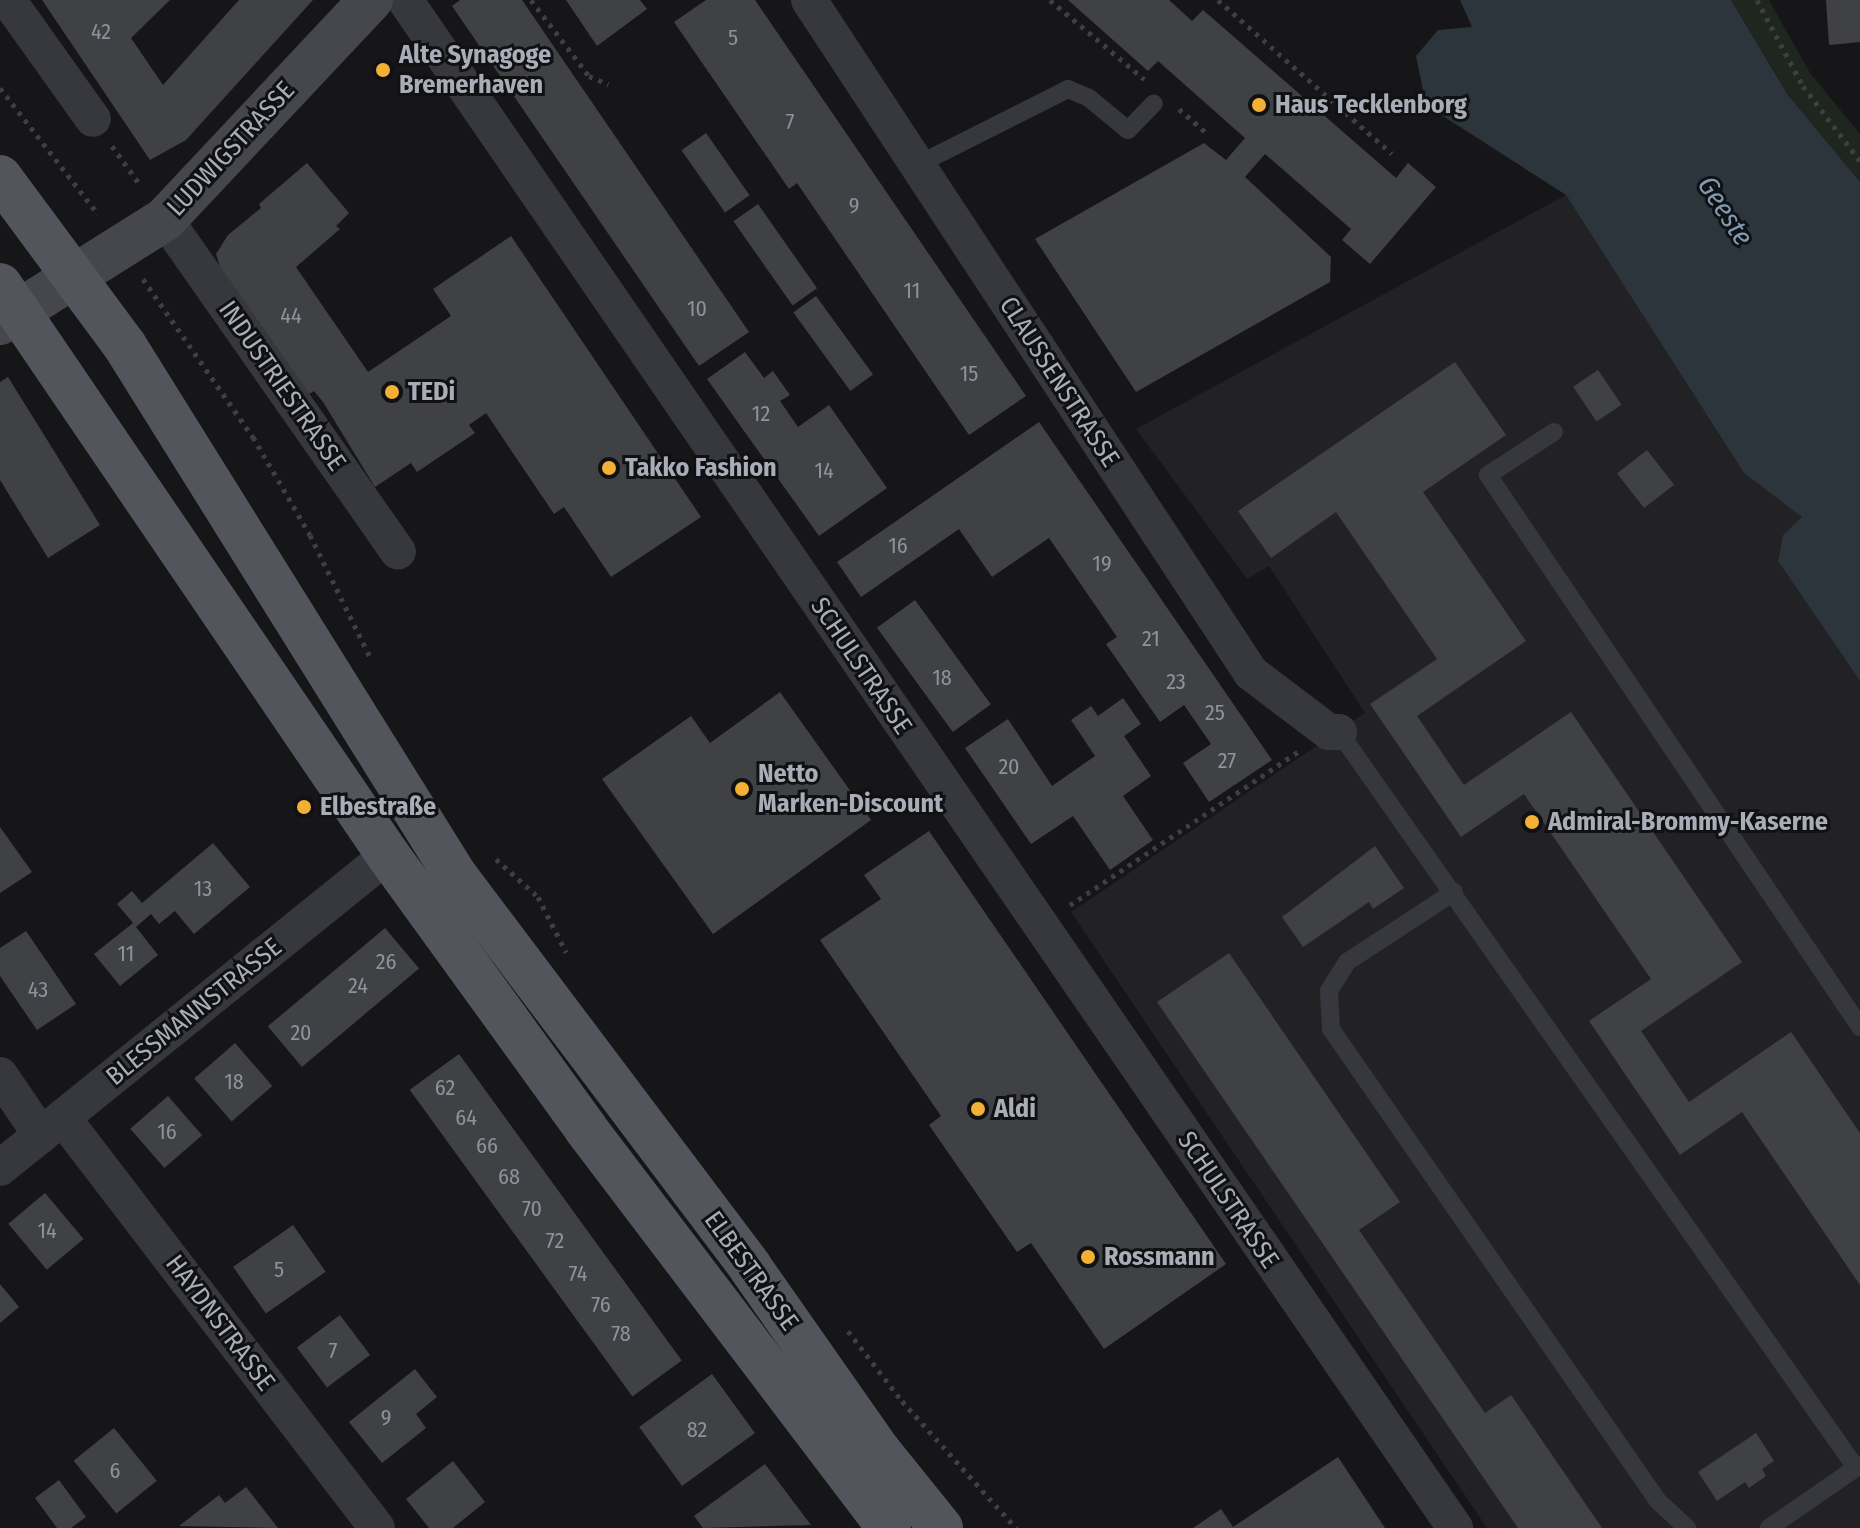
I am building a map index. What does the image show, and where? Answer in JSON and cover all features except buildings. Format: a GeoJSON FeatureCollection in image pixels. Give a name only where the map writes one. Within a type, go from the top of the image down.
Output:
{"type":"FeatureCollection","features":[{"type":"Feature","properties":{"kind":"main road","name":"LUDWIGSTRASSE"},"geometry":{"type":"LineString","coordinates":[[6,306],[73,275],[165,219],[371,0]]}},
{"type":"Feature","properties":{"kind":"main road","name":"ELBESTRASSE"},"geometry":{"type":"LineString","coordinates":[[0,177],[73,275],[193,453],[455,875],[750,1267],[879,1451],[941,1528]]}},
{"type":"Feature","properties":{"kind":"main road","name":"ELBESTRASSE"},"geometry":{"type":"LineString","coordinates":[[6,306],[388,855],[595,1142],[889,1528]]}},
{"type":"Feature","properties":{"kind":"street"},"geometry":{"type":"LineString","coordinates":[[8,0],[93,119]]}},
{"type":"Feature","properties":{"kind":"street","name":"SCHULSTRASSE"},"geometry":{"type":"LineString","coordinates":[[405,0],[1455,1528]]}},
{"type":"Feature","properties":{"kind":"street","name":"CLAUSSENSTRASSE"},"geometry":{"type":"LineString","coordinates":[[809,0],[1251,673],[1334,732]]}},
{"type":"Feature","properties":{"kind":"street","name":"INDUSTRIESTRASSE"},"geometry":{"type":"LineString","coordinates":[[165,219],[398,552]]}},
{"type":"Feature","properties":{"kind":"street","name":"BLESSMANNSTRASSE"},"geometry":{"type":"LineString","coordinates":[[0,1168],[388,855]]}},
{"type":"Feature","properties":{"kind":"street","name":"HAYDNSTRASSE"},"geometry":{"type":"LineString","coordinates":[[0,1075],[52,1127],[377,1528]]}},
{"type":"Feature","properties":{"kind":"lane"},"geometry":{"type":"LineString","coordinates":[[917,165],[1068,89],[1089,98],[1128,130],[1159,97]]}},
{"type":"Feature","properties":{"kind":"lane"},"geometry":{"type":"LineString","coordinates":[[1554,432],[1488,475],[1860,1027]]}},
{"type":"Feature","properties":{"kind":"lane"},"geometry":{"type":"LineString","coordinates":[[1334,732],[1454,892],[1858,1467],[1769,1528]]}},
{"type":"Feature","properties":{"kind":"lane"},"geometry":{"type":"LineString","coordinates":[[1454,892],[1347,962],[1329,991],[1331,1029],[1658,1501],[1687,1528]]}},
{"type":"Feature","properties":{"kind":"path"},"geometry":{"type":"LineString","coordinates":[[531,0],[589,76],[608,84]]}},
{"type":"Feature","properties":{"kind":"path"},"geometry":{"type":"LineString","coordinates":[[1050,0],[1159,97],[1205,132]]}},
{"type":"Feature","properties":{"kind":"path"},"geometry":{"type":"LineString","coordinates":[[1218,0],[1392,154]]}},
{"type":"Feature","properties":{"kind":"path"},"geometry":{"type":"LineString","coordinates":[[1757,0],[1803,86],[1860,161]]}},
{"type":"Feature","properties":{"kind":"path"},"geometry":{"type":"LineString","coordinates":[[0,88],[68,170],[253,437],[310,535],[373,665]]}},
{"type":"Feature","properties":{"kind":"path"},"geometry":{"type":"LineString","coordinates":[[93,119],[165,219]]}},
{"type":"Feature","properties":{"kind":"path"},"geometry":{"type":"LineString","coordinates":[[1039,926],[1334,732]]}},
{"type":"Feature","properties":{"kind":"path"},"geometry":{"type":"LineString","coordinates":[[484,849],[538,897],[571,960]]}},
{"type":"Feature","properties":{"kind":"path"},"geometry":{"type":"LineString","coordinates":[[846,1329],[902,1401],[1016,1528]]}},
{"type":"Feature","properties":{"kind":"shaded area"},"geometry":{"type":"Polygon","coordinates":[[[1731,0],[1769,0],[1810,73],[1860,134],[1860,182],[1789,96],[1731,0]]]}},
{"type":"Feature","properties":{"kind":"shaded area","name":"Admiral-Brommy-Kaserne"},"geometry":{"type":"Polygon","coordinates":[[[1566,195],[1744,473],[1803,517],[1783,535],[1778,561],[1860,681],[1860,1528],[1487,1528],[1071,912],[1365,713],[1269,566],[1247,579],[1136,429],[1566,195]]]}},
{"type":"Feature","properties":{"kind":"water","name":"Geeste"},"geometry":{"type":"Polygon","coordinates":[[[1460,0],[1731,0],[1788,95],[1860,182],[1860,681],[1778,561],[1783,535],[1802,517],[1744,473],[1566,195],[1426,105],[1416,56],[1438,30],[1472,27],[1460,0]]]}},
{"type":"Feature","properties":{"kind":"place","name":"Alte Synagoge Bremerhaven"},"geometry":{"type":"Point","coordinates":[383,70]}},
{"type":"Feature","properties":{"kind":"place","name":"Haus Tecklenborg"},"geometry":{"type":"Point","coordinates":[1259,105]}},
{"type":"Feature","properties":{"kind":"place","name":"TEDi"},"geometry":{"type":"Point","coordinates":[392,392]}},
{"type":"Feature","properties":{"kind":"place","name":"Takko Fashion"},"geometry":{"type":"Point","coordinates":[609,468]}},
{"type":"Feature","properties":{"kind":"place","name":"Netto Marken-Discount"},"geometry":{"type":"Point","coordinates":[742,789]}},
{"type":"Feature","properties":{"kind":"place","name":"Elbestraße"},"geometry":{"type":"Point","coordinates":[304,807]}},
{"type":"Feature","properties":{"kind":"place","name":"Admiral-Brommy-Kaserne"},"geometry":{"type":"Point","coordinates":[1532,822]}},
{"type":"Feature","properties":{"kind":"place","name":"Aldi"},"geometry":{"type":"Point","coordinates":[978,1109]}},
{"type":"Feature","properties":{"kind":"place","name":"Rossmann"},"geometry":{"type":"Point","coordinates":[1088,1257]}}]}
